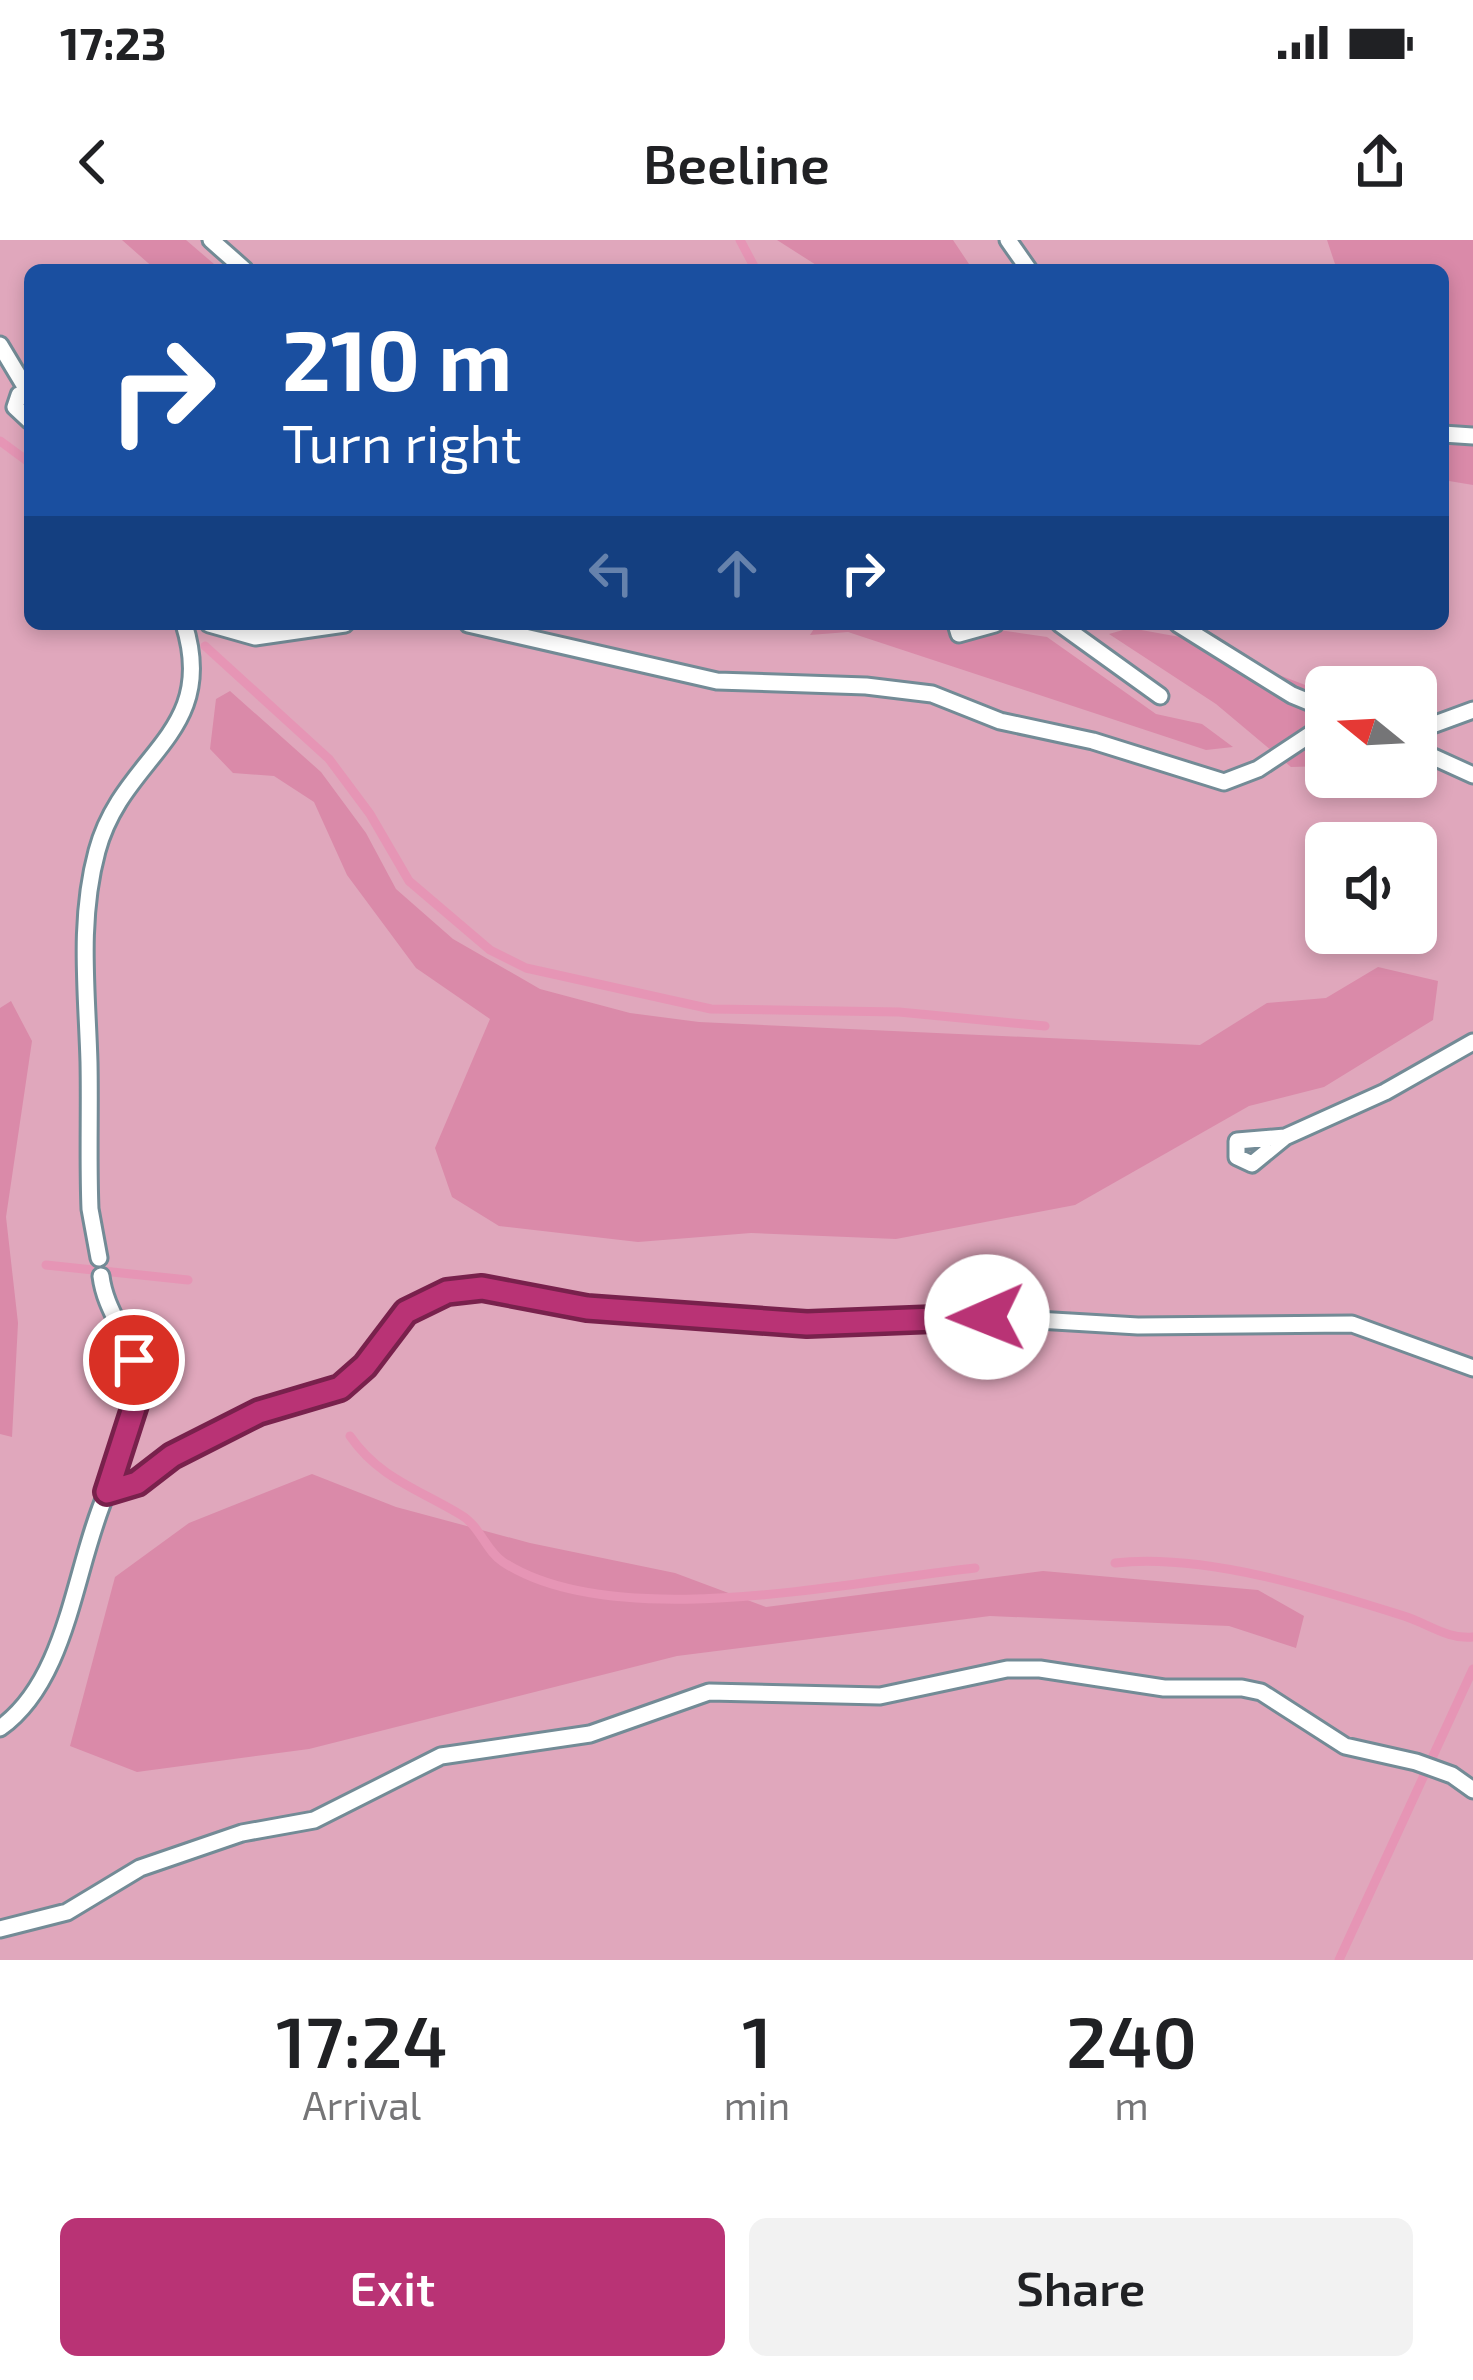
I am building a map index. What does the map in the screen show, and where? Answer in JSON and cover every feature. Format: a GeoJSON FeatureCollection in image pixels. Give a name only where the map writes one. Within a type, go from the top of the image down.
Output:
{"type":"FeatureCollection","features":[{"type":"Feature","properties":{"kind":"lane"},"geometry":{"type":"LineString","coordinates":[[211,240],[238,264]]}},
{"type":"Feature","properties":{"kind":"lane"},"geometry":{"type":"LineString","coordinates":[[0,345],[24,385]]}},
{"type":"Feature","properties":{"kind":"lane"},"geometry":{"type":"LineString","coordinates":[[0,1728],[36,1690],[53,1660],[137,1385],[134,1360],[111,1314],[90,1209],[87,907],[111,811],[180,723],[192,696],[192,654],[186,630]]}},
{"type":"Feature","properties":{"kind":"lane"},"geometry":{"type":"LineString","coordinates":[[230,630],[255,637],[303,630]]}},
{"type":"Feature","properties":{"kind":"lane"},"geometry":{"type":"LineString","coordinates":[[494,630],[717,681],[866,686],[932,694],[1000,722],[1112,746],[1224,782],[1258,769],[1305,738]]}},
{"type":"Feature","properties":{"kind":"lane"},"geometry":{"type":"LineString","coordinates":[[1068,630],[1160,696]]}},
{"type":"Feature","properties":{"kind":"lane"},"geometry":{"type":"LineString","coordinates":[[1188,630],[1305,700]]}},
{"type":"Feature","properties":{"kind":"lane"},"geometry":{"type":"LineString","coordinates":[[1437,723],[1473,710]]}},
{"type":"Feature","properties":{"kind":"lane"},"geometry":{"type":"LineString","coordinates":[[1437,759],[1473,776]]}},
{"type":"Feature","properties":{"kind":"lane"},"geometry":{"type":"LineString","coordinates":[[1285,1137],[1385,1092],[1473,1042]]}},
{"type":"Feature","properties":{"kind":"lane"},"geometry":{"type":"LineString","coordinates":[[107,1492],[137,1483],[172,1456],[259,1412],[340,1388],[365,1366],[406,1312],[433,1296],[466,1289],[587,1308],[844,1325],[953,1315],[1138,1326],[1352,1324],[1473,1369]]}},
{"type":"Feature","properties":{"kind":"lane"},"geometry":{"type":"LineString","coordinates":[[0,1929],[68,1912],[140,1868],[242,1833],[314,1820],[441,1756],[590,1734],[709,1692],[880,1696],[1007,1669],[1040,1669],[1164,1688],[1242,1688],[1261,1692],[1345,1746],[1416,1762],[1452,1775],[1473,1790]]}},
{"type":"Feature","properties":{"kind":"shaded area"},"geometry":{"type":"Polygon","coordinates":[[[0,240],[1473,240],[1473,1960],[0,1960],[0,240]]]}},
{"type":"Feature","properties":{"kind":"shaded area"},"geometry":{"type":"Polygon","coordinates":[[[122,240],[186,240],[214,264],[149,264],[122,240]]]}},
{"type":"Feature","properties":{"kind":"shaded area"},"geometry":{"type":"Polygon","coordinates":[[[777,240],[953,240],[969,264],[815,264],[777,240]]]}},
{"type":"Feature","properties":{"kind":"shaded area"},"geometry":{"type":"Polygon","coordinates":[[[1327,240],[1473,240],[1473,485],[1449,481],[1449,264],[1335,264],[1327,240]]]}},
{"type":"Feature","properties":{"kind":"shaded area"},"geometry":{"type":"Polygon","coordinates":[[[813,630],[999,630],[1047,637],[1156,714],[1202,724],[1233,747],[1206,750],[848,632],[810,635],[813,630]]]}},
{"type":"Feature","properties":{"kind":"shaded area"},"geometry":{"type":"Polygon","coordinates":[[[1141,630],[1180,637],[1305,685],[1305,767],[1291,767],[1216,704],[1109,634],[1141,630]]]}},
{"type":"Feature","properties":{"kind":"shaded area"},"geometry":{"type":"Polygon","coordinates":[[[230,691],[321,772],[366,833],[396,889],[453,939],[540,989],[630,1013],[699,1022],[1200,1045],[1267,1003],[1326,998],[1378,967],[1438,981],[1433,1020],[1324,1087],[1249,1106],[1075,1205],[896,1239],[751,1233],[638,1242],[499,1226],[452,1197],[435,1148],[490,1019],[416,968],[347,875],[314,802],[274,776],[233,773],[210,749],[216,699],[230,691]]]}},
{"type":"Feature","properties":{"kind":"shaded area"},"geometry":{"type":"Polygon","coordinates":[[[11,1001],[32,1041],[6,1217],[18,1323],[12,1437],[0,1434],[0,1008],[11,1001]]]}},
{"type":"Feature","properties":{"kind":"shaded area"},"geometry":{"type":"Polygon","coordinates":[[[312,1474],[396,1507],[530,1543],[675,1573],[766,1607],[1043,1571],[1258,1590],[1304,1616],[1296,1648],[1229,1626],[990,1616],[677,1656],[309,1749],[137,1772],[70,1746],[115,1577],[189,1523],[312,1474]]]}},
{"type":"Feature","properties":{"kind":"waterway"},"geometry":{"type":"LineString","coordinates":[[740,240],[753,264]]}},
{"type":"Feature","properties":{"kind":"waterway"},"geometry":{"type":"LineString","coordinates":[[0,441],[24,459]]}},
{"type":"Feature","properties":{"kind":"waterway"},"geometry":{"type":"LineString","coordinates":[[205,646],[329,759],[370,814],[409,881],[490,950],[526,968],[711,1009],[899,1012],[1045,1026]]}},
{"type":"Feature","properties":{"kind":"waterway"},"geometry":{"type":"LineString","coordinates":[[46,1265],[188,1280]]}},
{"type":"Feature","properties":{"kind":"waterway"},"geometry":{"type":"LineString","coordinates":[[350,1436],[387,1473],[468,1520],[503,1562],[550,1584],[605,1595],[733,1597],[975,1568]]}},
{"type":"Feature","properties":{"kind":"waterway"},"geometry":{"type":"LineString","coordinates":[[1115,1563],[1223,1568],[1371,1606],[1446,1634],[1473,1637]]}},
{"type":"Feature","properties":{"kind":"waterway"},"geometry":{"type":"LineString","coordinates":[[1339,1960],[1473,1669]]}},
{"type":"Feature","properties":{"kind":"route"},"geometry":{"type":"LineString","coordinates":[[134,1360],[136,1402],[107,1492],[137,1483],[172,1456],[259,1412],[340,1388],[365,1366],[406,1312],[447,1292],[482,1288],[587,1308],[807,1324],[987,1317]]}}]}
